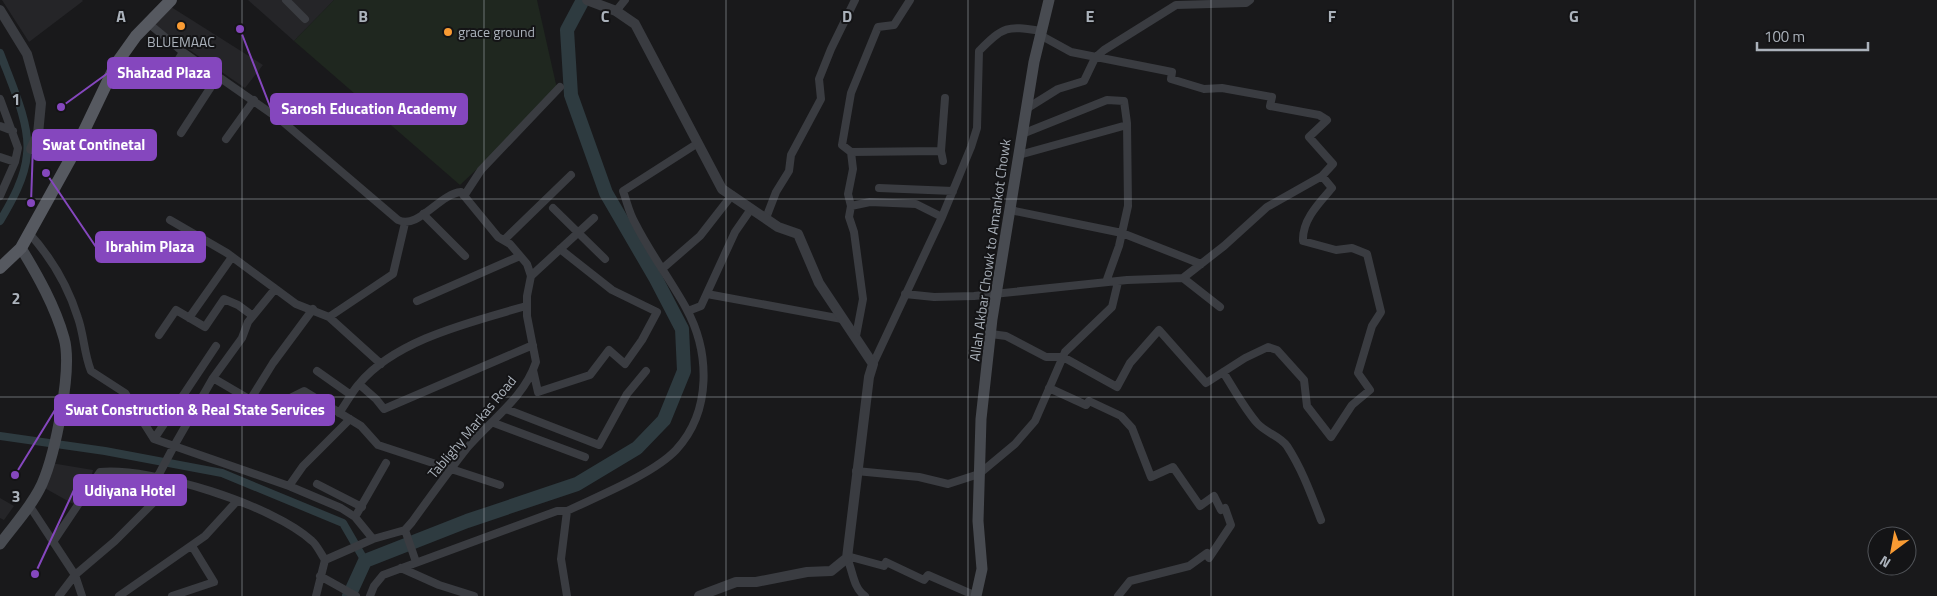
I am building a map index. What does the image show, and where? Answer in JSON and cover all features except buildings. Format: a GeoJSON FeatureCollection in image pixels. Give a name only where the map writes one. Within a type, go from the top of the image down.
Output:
{"type":"FeatureCollection","features":[{"type":"Feature","properties":{"kind":"main road"},"geometry":{"type":"LineString","coordinates":[[71,156],[114,64],[134,36],[167,0]]}},
{"type":"Feature","properties":{"kind":"main road"},"geometry":{"type":"LineString","coordinates":[[0,268],[21,248],[71,156],[116,64],[148,23],[171,0]]}},
{"type":"Feature","properties":{"kind":"main road","name":"Allah Akbar Chowk to Amankot Chowk"},"geometry":{"type":"LineString","coordinates":[[976,596],[982,569],[978,521],[982,419],[996,293],[1026,108],[1049,0]]}},
{"type":"Feature","properties":{"kind":"main road"},"geometry":{"type":"LineString","coordinates":[[0,544],[41,486],[50,463],[59,426],[66,362],[64,339],[41,280],[21,248]]}},
{"type":"Feature","properties":{"kind":"street"},"geometry":{"type":"LineString","coordinates":[[286,0],[305,20]]}},
{"type":"Feature","properties":{"kind":"street"},"geometry":{"type":"LineString","coordinates":[[587,0],[616,11],[635,24],[722,189],[778,227],[798,234],[819,283],[873,364]]}},
{"type":"Feature","properties":{"kind":"street"},"geometry":{"type":"LineString","coordinates":[[616,11],[625,0]]}},
{"type":"Feature","properties":{"kind":"street"},"geometry":{"type":"LineString","coordinates":[[766,218],[776,192],[789,171],[791,156],[821,99],[819,80],[831,49],[856,0]]}},
{"type":"Feature","properties":{"kind":"street"},"geometry":{"type":"LineString","coordinates":[[910,0],[894,24],[878,26],[865,54],[851,93],[842,145],[851,152],[941,151]]}},
{"type":"Feature","properties":{"kind":"street"},"geometry":{"type":"LineString","coordinates":[[1026,108],[1058,89],[1084,81],[1095,58],[1104,50],[1176,5],[1236,3],[1250,0]]}},
{"type":"Feature","properties":{"kind":"street"},"geometry":{"type":"LineString","coordinates":[[0,10],[27,54],[42,103],[27,147],[15,162],[0,194]]}},
{"type":"Feature","properties":{"kind":"street"},"geometry":{"type":"LineString","coordinates":[[148,23],[183,52],[282,121],[405,224],[414,221],[452,193],[461,192],[520,256],[531,276],[594,218]]}},
{"type":"Feature","properties":{"kind":"street"},"geometry":{"type":"LineString","coordinates":[[865,596],[859,592],[856,586],[847,557],[869,376],[953,192],[977,128],[979,51],[993,37],[1011,27],[1041,33],[1071,52],[1172,72],[1171,79],[1204,89],[1222,88],[1272,97],[1270,106],[1319,115],[1327,120],[1309,137],[1333,164],[1322,176],[1267,207],[1183,278]]}},
{"type":"Feature","properties":{"kind":"street"},"geometry":{"type":"LineString","coordinates":[[179,84],[169,74],[183,52]]}},
{"type":"Feature","properties":{"kind":"street"},"geometry":{"type":"LineString","coordinates":[[181,134],[218,76]]}},
{"type":"Feature","properties":{"kind":"street"},"geometry":{"type":"LineString","coordinates":[[464,196],[481,170],[560,87]]}},
{"type":"Feature","properties":{"kind":"street"},"geometry":{"type":"LineString","coordinates":[[943,161],[941,151],[944,98]]}},
{"type":"Feature","properties":{"kind":"street"},"geometry":{"type":"LineString","coordinates":[[0,99],[13,131],[27,147],[71,156]]}},
{"type":"Feature","properties":{"kind":"street"},"geometry":{"type":"LineString","coordinates":[[226,139],[254,100]]}},
{"type":"Feature","properties":{"kind":"street"},"geometry":{"type":"LineString","coordinates":[[1022,134],[1107,100],[1124,101],[1127,125],[1128,206],[1122,234],[1106,282]]}},
{"type":"Feature","properties":{"kind":"street"},"geometry":{"type":"LineString","coordinates":[[1019,155],[1127,125]]}},
{"type":"Feature","properties":{"kind":"street"},"geometry":{"type":"LineString","coordinates":[[0,126],[13,131]]}},
{"type":"Feature","properties":{"kind":"street"},"geometry":{"type":"LineString","coordinates":[[370,596],[374,586],[383,575],[545,515],[557,511],[567,511],[644,472],[675,451],[688,435],[696,417],[704,388],[704,374],[698,335],[688,311],[634,222],[623,191],[698,143]]}},
{"type":"Feature","properties":{"kind":"street"},"geometry":{"type":"LineString","coordinates":[[851,152],[853,169],[848,194],[851,206],[849,217],[854,232],[863,299],[856,336]]}},
{"type":"Feature","properties":{"kind":"street"},"geometry":{"type":"LineString","coordinates":[[0,157],[15,162]]}},
{"type":"Feature","properties":{"kind":"street"},"geometry":{"type":"LineString","coordinates":[[504,240],[571,175]]}},
{"type":"Feature","properties":{"kind":"street"},"geometry":{"type":"LineString","coordinates":[[991,334],[1006,336],[1046,357],[1063,357],[1118,387],[1130,363],[1159,330],[1206,383],[1268,347],[1277,350],[1304,380],[1307,406],[1331,437],[1352,405],[1370,390],[1358,373],[1372,326],[1381,312],[1367,254],[1352,248],[1336,250],[1303,241],[1302,230],[1318,204],[1332,188],[1322,176]]}},
{"type":"Feature","properties":{"kind":"street"},"geometry":{"type":"LineString","coordinates":[[879,188],[953,192]]}},
{"type":"Feature","properties":{"kind":"street"},"geometry":{"type":"LineString","coordinates":[[662,269],[700,236],[732,195]]}},
{"type":"Feature","properties":{"kind":"street"},"geometry":{"type":"LineString","coordinates":[[851,206],[870,202],[916,204],[942,217]]}},
{"type":"Feature","properties":{"kind":"street"},"geometry":{"type":"LineString","coordinates":[[553,208],[605,259]]}},
{"type":"Feature","properties":{"kind":"street"},"geometry":{"type":"LineString","coordinates":[[688,311],[701,306],[735,232],[751,209]]}},
{"type":"Feature","properties":{"kind":"street"},"geometry":{"type":"LineString","coordinates":[[1010,210],[1122,234],[1201,264]]}},
{"type":"Feature","properties":{"kind":"street"},"geometry":{"type":"LineString","coordinates":[[423,214],[465,256]]}},
{"type":"Feature","properties":{"kind":"street"},"geometry":{"type":"LineString","coordinates":[[170,220],[232,257],[296,304],[313,309],[329,317],[381,364]]}},
{"type":"Feature","properties":{"kind":"street"},"geometry":{"type":"LineString","coordinates":[[329,317],[393,274],[405,224]]}},
{"type":"Feature","properties":{"kind":"street"},"geometry":{"type":"LineString","coordinates":[[28,232],[45,250],[63,281],[78,318],[91,370],[125,393],[154,439],[289,486],[342,508],[355,517],[373,539]]}},
{"type":"Feature","properties":{"kind":"street"},"geometry":{"type":"LineString","coordinates":[[534,370],[538,392],[590,375],[609,350],[624,364],[642,340],[657,312],[612,290],[560,249]]}},
{"type":"Feature","properties":{"kind":"street"},"geometry":{"type":"LineString","coordinates":[[417,301],[520,256]]}},
{"type":"Feature","properties":{"kind":"street"},"geometry":{"type":"LineString","coordinates":[[189,318],[232,257]]}},
{"type":"Feature","properties":{"kind":"street","name":"Tablighy Markas Road"},"geometry":{"type":"LineString","coordinates":[[404,530],[468,447],[506,409],[534,370],[536,362],[526,306],[531,276]]}},
{"type":"Feature","properties":{"kind":"street"},"geometry":{"type":"LineString","coordinates":[[905,294],[934,297],[974,296],[1158,277],[1183,278],[1220,307]]}},
{"type":"Feature","properties":{"kind":"street"},"geometry":{"type":"LineString","coordinates":[[856,471],[919,477],[948,484],[980,474],[1015,444],[1035,421],[1065,352],[1112,307],[1118,282]]}},
{"type":"Feature","properties":{"kind":"street"},"geometry":{"type":"LineString","coordinates":[[59,596],[75,575],[115,541],[160,496],[158,476],[174,446],[213,378],[242,338],[248,322],[276,289]]}},
{"type":"Feature","properties":{"kind":"street"},"geometry":{"type":"LineString","coordinates":[[707,294],[842,319]]}},
{"type":"Feature","properties":{"kind":"street"},"geometry":{"type":"LineString","coordinates":[[159,335],[176,310],[205,327],[224,299],[238,305],[253,316]]}},
{"type":"Feature","properties":{"kind":"street"},"geometry":{"type":"LineString","coordinates":[[339,413],[359,384],[381,364],[410,346],[470,322],[526,306]]}},
{"type":"Feature","properties":{"kind":"street"},"geometry":{"type":"LineString","coordinates":[[250,400],[273,362],[313,309]]}},
{"type":"Feature","properties":{"kind":"street"},"geometry":{"type":"LineString","coordinates":[[359,384],[384,409],[533,344]]}},
{"type":"Feature","properties":{"kind":"street"},"geometry":{"type":"LineString","coordinates":[[154,439],[216,346]]}},
{"type":"Feature","properties":{"kind":"street"},"geometry":{"type":"LineString","coordinates":[[506,409],[600,445],[627,394],[646,371]]}},
{"type":"Feature","properties":{"kind":"street"},"geometry":{"type":"LineString","coordinates":[[316,372],[351,395]]}},
{"type":"Feature","properties":{"kind":"street"},"geometry":{"type":"LineString","coordinates":[[1223,372],[1257,423],[1270,434],[1281,439],[1287,446],[1306,480],[1321,520]]}},
{"type":"Feature","properties":{"kind":"street"},"geometry":{"type":"LineString","coordinates":[[213,378],[282,418],[292,397],[304,391],[361,426],[378,444],[500,485]]}},
{"type":"Feature","properties":{"kind":"street"},"geometry":{"type":"LineString","coordinates":[[1049,388],[1086,405],[1089,400],[1121,416],[1132,428],[1151,477],[1173,467],[1200,506],[1214,496],[1221,510],[1225,508],[1231,525],[1210,558],[1207,554],[1189,566],[1130,581],[1118,596]]}},
{"type":"Feature","properties":{"kind":"street"},"geometry":{"type":"LineString","coordinates":[[289,486],[303,466],[350,419]]}},
{"type":"Feature","properties":{"kind":"street"},"geometry":{"type":"LineString","coordinates":[[494,423],[585,457]]}},
{"type":"Feature","properties":{"kind":"street"},"geometry":{"type":"LineString","coordinates":[[355,517],[386,463]]}},
{"type":"Feature","properties":{"kind":"street"},"geometry":{"type":"LineString","coordinates":[[53,542],[100,472],[116,471],[158,476],[238,501],[274,516],[312,541],[325,560],[316,596]]}},
{"type":"Feature","properties":{"kind":"street"},"geometry":{"type":"LineString","coordinates":[[317,484],[362,507]]}},
{"type":"Feature","properties":{"kind":"street"},"geometry":{"type":"LineString","coordinates":[[119,596],[205,536],[238,501]]}},
{"type":"Feature","properties":{"kind":"street"},"geometry":{"type":"LineString","coordinates":[[29,505],[75,575],[80,592],[73,596]]}},
{"type":"Feature","properties":{"kind":"street"},"geometry":{"type":"LineString","coordinates":[[567,511],[560,559],[567,596]]}},
{"type":"Feature","properties":{"kind":"street"},"geometry":{"type":"LineString","coordinates":[[325,560],[373,539],[404,530],[416,562]]}},
{"type":"Feature","properties":{"kind":"street"},"geometry":{"type":"LineString","coordinates":[[172,596],[214,582],[192,546]]}},
{"type":"Feature","properties":{"kind":"street"},"geometry":{"type":"LineString","coordinates":[[699,596],[736,582],[756,582],[807,572],[831,571],[847,557]]}},
{"type":"Feature","properties":{"kind":"street"},"geometry":{"type":"LineString","coordinates":[[847,557],[884,566],[886,562],[924,580],[928,575],[976,596]]}},
{"type":"Feature","properties":{"kind":"street"},"geometry":{"type":"LineString","coordinates":[[401,568],[439,585],[474,596]]}},
{"type":"Feature","properties":{"kind":"street"},"geometry":{"type":"LineString","coordinates":[[322,577],[356,596]]}},
{"type":"Feature","properties":{"kind":"shaded area"},"geometry":{"type":"Polygon","coordinates":[[[2,0],[82,0],[83,1],[29,42],[2,0]]]}},
{"type":"Feature","properties":{"kind":"shaded area"},"geometry":{"type":"Polygon","coordinates":[[[248,0],[334,0],[294,41],[248,0]]]}},
{"type":"Feature","properties":{"kind":"shaded area"},"geometry":{"type":"Polygon","coordinates":[[[334,0],[537,0],[558,93],[460,185],[294,41],[334,0]]]}},
{"type":"Feature","properties":{"kind":"shaded area"},"geometry":{"type":"Polygon","coordinates":[[[168,5],[263,65],[245,88],[153,25],[168,5]]]}},
{"type":"Feature","properties":{"kind":"shaded area"},"geometry":{"type":"Polygon","coordinates":[[[51,463],[93,470],[90,482],[75,505],[41,486],[51,463]]]}},
{"type":"Feature","properties":{"kind":"shaded area"},"geometry":{"type":"Polygon","coordinates":[[[0,498],[14,506],[4,520],[0,518],[0,498]]]}},
{"type":"Feature","properties":{"kind":"waterway"},"geometry":{"type":"LineString","coordinates":[[349,596],[365,561],[467,521],[577,484],[637,448],[664,420],[684,371],[682,329],[656,279],[606,193],[571,95],[567,30],[583,0]]}},
{"type":"Feature","properties":{"kind":"waterway"},"geometry":{"type":"LineString","coordinates":[[0,53],[23,116],[27,142],[24,172],[0,221]]}},
{"type":"Feature","properties":{"kind":"waterway"},"geometry":{"type":"LineString","coordinates":[[0,436],[105,451],[222,473],[343,523],[365,561]]}},
{"type":"Feature","properties":{"kind":"place","name":"BLUEMAAC"},"geometry":{"type":"Point","coordinates":[181,26]}},
{"type":"Feature","properties":{"kind":"place","name":"Sarosh Education Academy"},"geometry":{"type":"Point","coordinates":[240,29]}},
{"type":"Feature","properties":{"kind":"place","name":"grace ground"},"geometry":{"type":"Point","coordinates":[448,32]}},
{"type":"Feature","properties":{"kind":"place","name":"Shahzad Plaza"},"geometry":{"type":"Point","coordinates":[61,107]}},
{"type":"Feature","properties":{"kind":"place","name":"Ibrahim Plaza"},"geometry":{"type":"Point","coordinates":[46,173]}},
{"type":"Feature","properties":{"kind":"place","name":"Swat Continetal"},"geometry":{"type":"Point","coordinates":[31,203]}},
{"type":"Feature","properties":{"kind":"place","name":"Swat Construction & Real State Services"},"geometry":{"type":"Point","coordinates":[15,475]}},
{"type":"Feature","properties":{"kind":"place","name":"Udiyana Hotel"},"geometry":{"type":"Point","coordinates":[35,574]}}]}
